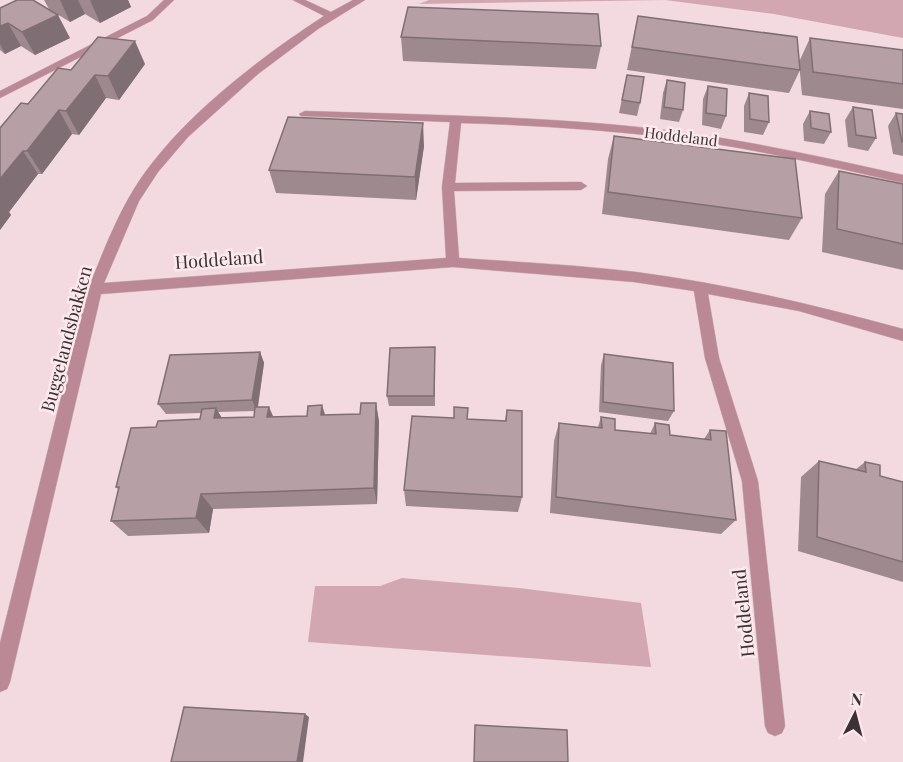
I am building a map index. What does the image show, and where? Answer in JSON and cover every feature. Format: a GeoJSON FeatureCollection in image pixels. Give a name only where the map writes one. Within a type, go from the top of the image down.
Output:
{"type":"FeatureCollection","features":[{"type":"Feature","properties":{"kind":"street"},"geometry":{"type":"LineString","coordinates":[[0,95],[150,18],[169,0]]}},
{"type":"Feature","properties":{"kind":"street"},"geometry":{"type":"LineString","coordinates":[[298,0],[329,15]]}},
{"type":"Feature","properties":{"kind":"street","name":"Buggelandsbakken"},"geometry":{"type":"LineString","coordinates":[[0,682],[95,289],[116,234],[141,188],[174,145],[204,113],[329,15],[360,0]]}},
{"type":"Feature","properties":{"kind":"street","name":"Hoddeland"},"geometry":{"type":"LineString","coordinates":[[305,114],[587,126],[675,135],[794,155],[903,179]]}},
{"type":"Feature","properties":{"kind":"street"},"geometry":{"type":"LineString","coordinates":[[453,262],[448,187],[456,120]]}},
{"type":"Feature","properties":{"kind":"street"},"geometry":{"type":"LineString","coordinates":[[448,187],[581,186]]}},
{"type":"Feature","properties":{"kind":"street","name":"Hoddeland"},"geometry":{"type":"LineString","coordinates":[[95,289],[453,262],[634,277],[702,287],[799,306],[903,335]]}},
{"type":"Feature","properties":{"kind":"street","name":"Hoddeland"},"geometry":{"type":"LineString","coordinates":[[702,287],[702,305],[712,358],[750,481],[775,726]]}},
{"type":"Feature","properties":{"kind":"shaded area"},"geometry":{"type":"Polygon","coordinates":[[[429,0],[665,0],[419,4],[429,0]]]}},
{"type":"Feature","properties":{"kind":"shaded area"},"geometry":{"type":"Polygon","coordinates":[[[665,0],[903,0],[903,38],[774,14],[665,0]]]}},
{"type":"Feature","properties":{"kind":"shaded area"},"geometry":{"type":"Polygon","coordinates":[[[402,578],[519,588],[641,603],[651,667],[308,642],[315,586],[380,586],[402,578]]]}},
{"type":"Feature","properties":{"kind":"building"},"geometry":{"type":"Polygon","coordinates":[[[17,0],[33,0],[58,15],[22,32],[8,23],[0,26],[0,8],[17,0]]]}},
{"type":"Feature","properties":{"kind":"building"},"geometry":{"type":"Polygon","coordinates":[[[408,7],[598,14],[601,46],[401,37],[408,7]]]}},
{"type":"Feature","properties":{"kind":"building"},"geometry":{"type":"Polygon","coordinates":[[[638,16],[797,37],[800,70],[632,47],[638,16]]]}},
{"type":"Feature","properties":{"kind":"building"},"geometry":{"type":"Polygon","coordinates":[[[98,37],[135,41],[108,76],[95,75],[66,111],[59,110],[27,151],[23,151],[0,179],[0,128],[21,103],[28,104],[58,68],[71,70],[98,37]]]}},
{"type":"Feature","properties":{"kind":"building"},"geometry":{"type":"Polygon","coordinates":[[[810,38],[903,50],[903,84],[813,72],[810,38]]]}},
{"type":"Feature","properties":{"kind":"building"},"geometry":{"type":"Polygon","coordinates":[[[627,75],[644,77],[640,103],[622,100],[627,75]]]}},
{"type":"Feature","properties":{"kind":"building"},"geometry":{"type":"Polygon","coordinates":[[[667,80],[685,83],[683,110],[664,107],[667,80]]]}},
{"type":"Feature","properties":{"kind":"building"},"geometry":{"type":"Polygon","coordinates":[[[708,86],[727,89],[726,116],[706,113],[708,86]]]}},
{"type":"Feature","properties":{"kind":"building"},"geometry":{"type":"Polygon","coordinates":[[[749,93],[768,96],[769,122],[750,119],[749,93]]]}},
{"type":"Feature","properties":{"kind":"building"},"geometry":{"type":"Polygon","coordinates":[[[853,107],[872,110],[876,138],[856,135],[853,107]]]}},
{"type":"Feature","properties":{"kind":"building"},"geometry":{"type":"Polygon","coordinates":[[[810,111],[829,114],[831,132],[811,128],[810,111]]]}},
{"type":"Feature","properties":{"kind":"building"},"geometry":{"type":"Polygon","coordinates":[[[896,113],[903,114],[903,142],[902,142],[896,113]]]}},
{"type":"Feature","properties":{"kind":"building"},"geometry":{"type":"Polygon","coordinates":[[[288,117],[423,123],[415,177],[269,170],[288,117]]]}},
{"type":"Feature","properties":{"kind":"building"},"geometry":{"type":"Polygon","coordinates":[[[614,136],[795,159],[802,218],[608,192],[614,136]]]}},
{"type":"Feature","properties":{"kind":"building"},"geometry":{"type":"Polygon","coordinates":[[[839,171],[903,184],[903,244],[837,229],[839,171]]]}},
{"type":"Feature","properties":{"kind":"building"},"geometry":{"type":"Polygon","coordinates":[[[435,347],[434,396],[387,396],[390,348],[435,347]]]}},
{"type":"Feature","properties":{"kind":"building"},"geometry":{"type":"Polygon","coordinates":[[[260,352],[252,400],[158,404],[170,355],[260,352]]]}},
{"type":"Feature","properties":{"kind":"building"},"geometry":{"type":"Polygon","coordinates":[[[604,354],[673,363],[674,411],[603,402],[604,354]]]}},
{"type":"Feature","properties":{"kind":"building"},"geometry":{"type":"Polygon","coordinates":[[[361,403],[376,403],[374,488],[201,494],[196,518],[111,521],[119,487],[116,487],[131,428],[156,427],[158,421],[200,419],[202,409],[216,408],[214,418],[254,417],[255,407],[269,407],[267,417],[307,416],[308,406],[322,405],[321,415],[360,414],[361,403]]]}},
{"type":"Feature","properties":{"kind":"building"},"geometry":{"type":"Polygon","coordinates":[[[454,407],[468,408],[467,419],[506,421],[507,410],[522,411],[522,497],[404,490],[412,416],[454,418],[454,407]]]}},
{"type":"Feature","properties":{"kind":"building"},"geometry":{"type":"Polygon","coordinates":[[[601,417],[615,419],[615,430],[656,434],[655,423],[669,425],[670,435],[711,440],[710,430],[726,431],[736,520],[556,497],[559,423],[602,428],[601,417]]]}},
{"type":"Feature","properties":{"kind":"building"},"geometry":{"type":"Polygon","coordinates":[[[819,461],[866,472],[865,462],[880,465],[880,476],[903,482],[903,562],[817,537],[819,461]]]}},
{"type":"Feature","properties":{"kind":"building"},"geometry":{"type":"Polygon","coordinates":[[[184,707],[305,714],[297,762],[171,762],[184,707]]]}},
{"type":"Feature","properties":{"kind":"building"},"geometry":{"type":"Polygon","coordinates":[[[475,725],[567,730],[568,762],[474,762],[475,725]]]}}]}
